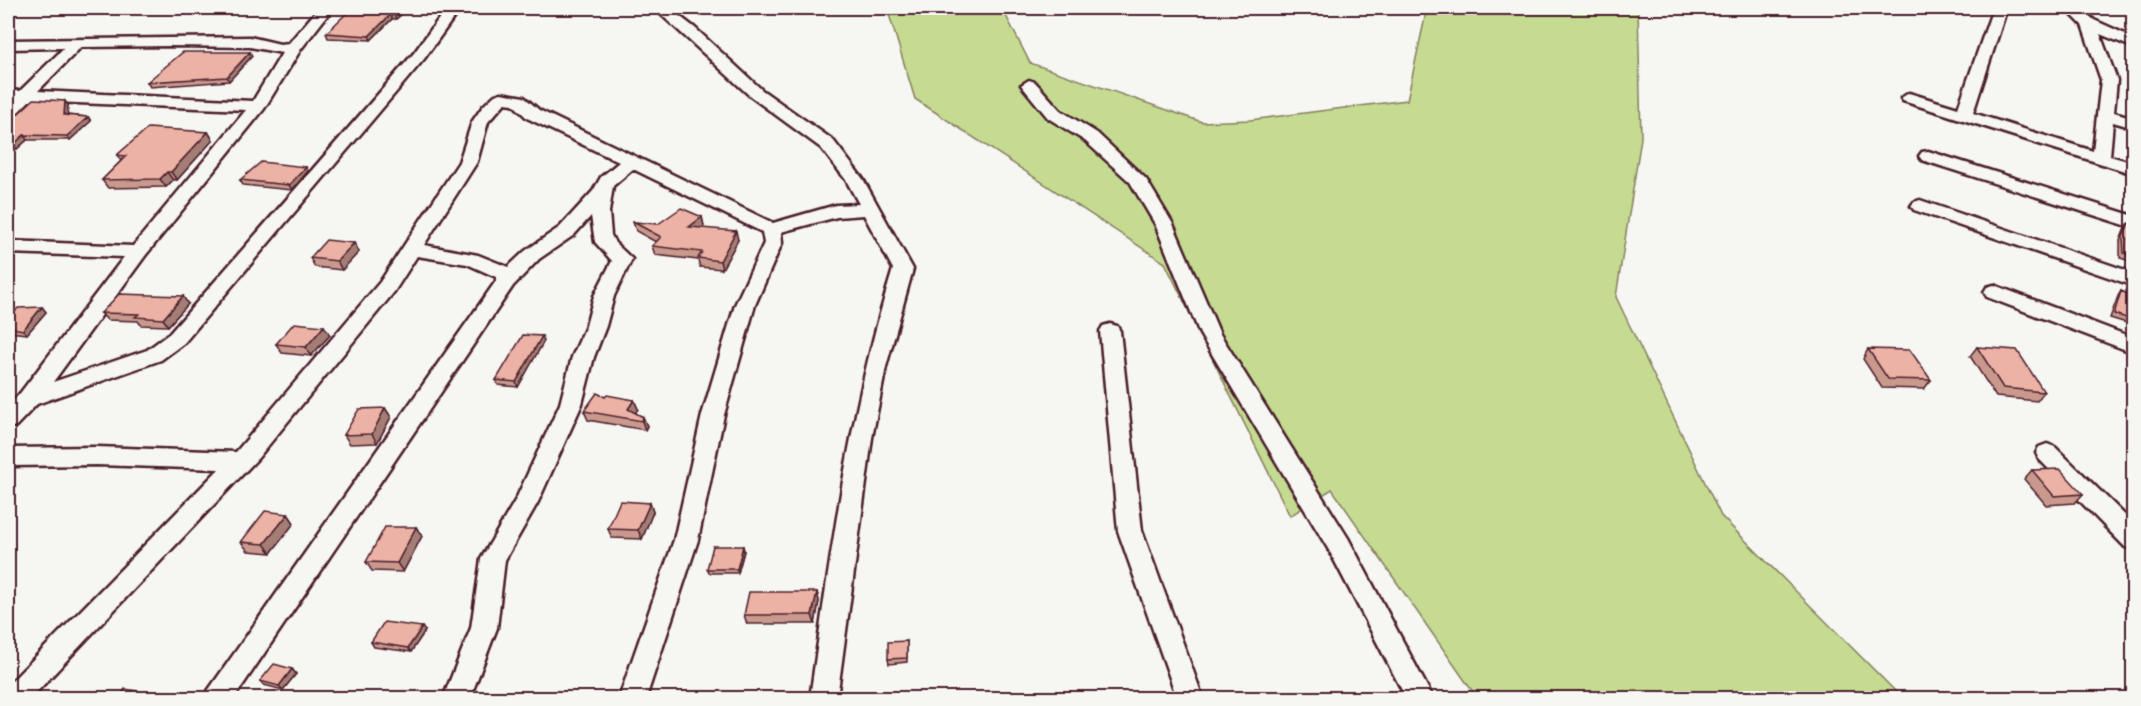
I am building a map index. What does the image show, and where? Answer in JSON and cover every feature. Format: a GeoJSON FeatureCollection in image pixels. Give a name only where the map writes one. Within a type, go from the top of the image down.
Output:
{"type":"FeatureCollection","features":[{"type":"Feature","properties":{"kind":"street"},"geometry":{"type":"LineString","coordinates":[[8,420],[28,398],[138,252],[258,106],[294,47],[326,8]]}},
{"type":"Feature","properties":{"kind":"street"},"geometry":{"type":"LineString","coordinates":[[28,398],[154,355],[177,338],[419,56],[450,13],[449,8]]}},
{"type":"Feature","properties":{"kind":"street"},"geometry":{"type":"LineString","coordinates":[[661,8],[690,31],[756,93],[826,144],[854,179],[903,268],[879,351],[868,400],[824,699]]}},
{"type":"Feature","properties":{"kind":"street"},"geometry":{"type":"LineString","coordinates":[[1964,115],[2000,8]]}},
{"type":"Feature","properties":{"kind":"street"},"geometry":{"type":"LineString","coordinates":[[2072,8],[2089,23],[2133,44]]}},
{"type":"Feature","properties":{"kind":"street"},"geometry":{"type":"LineString","coordinates":[[2089,23],[2109,80],[2101,159]]}},
{"type":"Feature","properties":{"kind":"street"},"geometry":{"type":"LineString","coordinates":[[8,44],[250,42],[280,48],[294,47]]}},
{"type":"Feature","properties":{"kind":"street"},"geometry":{"type":"LineString","coordinates":[[8,112],[16,95],[77,43]]}},
{"type":"Feature","properties":{"kind":"street"},"geometry":{"type":"LineString","coordinates":[[1029,85],[1054,114],[1091,137],[1137,180],[1164,224],[1210,334],[1339,544],[1420,699]]}},
{"type":"Feature","properties":{"kind":"street"},"geometry":{"type":"LineString","coordinates":[[16,95],[258,106]]}},
{"type":"Feature","properties":{"kind":"street"},"geometry":{"type":"LineString","coordinates":[[13,699],[241,461],[387,287],[468,162],[480,122],[501,98],[518,100],[533,114],[771,228],[836,211],[869,209]]}},
{"type":"Feature","properties":{"kind":"street"},"geometry":{"type":"LineString","coordinates":[[1909,98],[2133,169]]}},
{"type":"Feature","properties":{"kind":"street"},"geometry":{"type":"LineString","coordinates":[[2105,115],[2133,123]]}},
{"type":"Feature","properties":{"kind":"street"},"geometry":{"type":"LineString","coordinates":[[1928,156],[2133,222]]}},
{"type":"Feature","properties":{"kind":"street"},"geometry":{"type":"LineString","coordinates":[[457,699],[484,628],[493,559],[526,502],[571,404],[583,357],[596,326],[604,296],[622,259],[612,253],[603,241],[598,226],[602,193],[606,182],[633,161]]}},
{"type":"Feature","properties":{"kind":"street"},"geometry":{"type":"LineString","coordinates":[[217,699],[233,680],[506,281],[532,255],[567,231],[602,193]]}},
{"type":"Feature","properties":{"kind":"street"},"geometry":{"type":"LineString","coordinates":[[1920,206],[2133,280]]}},
{"type":"Feature","properties":{"kind":"street"},"geometry":{"type":"LineString","coordinates":[[633,699],[686,540],[713,415],[745,304],[773,243],[771,228]]}},
{"type":"Feature","properties":{"kind":"street"},"geometry":{"type":"LineString","coordinates":[[8,247],[138,252]]}},
{"type":"Feature","properties":{"kind":"street"},"geometry":{"type":"LineString","coordinates":[[411,249],[476,260],[494,266],[505,273],[506,281]]}},
{"type":"Feature","properties":{"kind":"street"},"geometry":{"type":"LineString","coordinates":[[1994,292],[2133,346]]}},
{"type":"Feature","properties":{"kind":"street"},"geometry":{"type":"LineString","coordinates":[[1110,331],[1130,531],[1190,699]]}},
{"type":"Feature","properties":{"kind":"street"},"geometry":{"type":"LineString","coordinates":[[2047,453],[2133,540]]}},
{"type":"Feature","properties":{"kind":"street"},"geometry":{"type":"LineString","coordinates":[[8,457],[97,456],[241,461]]}},
{"type":"Feature","properties":{"kind":"green space"},"geometry":{"type":"Polygon","coordinates":[[[887,8],[1002,8],[1030,63],[1202,122],[1250,120],[1407,100],[1427,8],[1638,8],[1641,138],[1616,297],[1721,516],[1902,698],[1477,698],[1332,489],[1290,516],[1165,263],[915,99],[887,8]]]}},
{"type":"Feature","properties":{"kind":"building"},"geometry":{"type":"Polygon","coordinates":[[[352,8],[402,8],[394,15],[391,14],[369,36],[326,33],[352,8]]]}},
{"type":"Feature","properties":{"kind":"building"},"geometry":{"type":"Polygon","coordinates":[[[183,52],[250,52],[227,77],[147,82],[183,52]]]}},
{"type":"Feature","properties":{"kind":"building"},"geometry":{"type":"Polygon","coordinates":[[[34,99],[65,101],[64,115],[88,117],[67,136],[24,135],[13,145],[8,145],[8,123],[34,99]]]}},
{"type":"Feature","properties":{"kind":"building"},"geometry":{"type":"Polygon","coordinates":[[[148,128],[208,132],[171,172],[167,172],[160,179],[102,180],[126,156],[117,155],[148,128]]]}},
{"type":"Feature","properties":{"kind":"building"},"geometry":{"type":"Polygon","coordinates":[[[261,162],[306,167],[289,185],[240,180],[261,162]]]}},
{"type":"Feature","properties":{"kind":"building"},"geometry":{"type":"Polygon","coordinates":[[[681,208],[702,217],[689,227],[736,231],[720,261],[698,258],[702,252],[652,246],[661,237],[633,222],[658,224],[681,208]]]}},
{"type":"Feature","properties":{"kind":"building"},"geometry":{"type":"Polygon","coordinates":[[[2129,223],[2133,225],[2133,257],[2124,253],[2123,237],[2129,223]]]}},
{"type":"Feature","properties":{"kind":"building"},"geometry":{"type":"Polygon","coordinates":[[[326,240],[354,243],[337,261],[310,258],[326,240]]]}},
{"type":"Feature","properties":{"kind":"building"},"geometry":{"type":"Polygon","coordinates":[[[2121,291],[2133,296],[2133,320],[2114,314],[2121,291]]]}},
{"type":"Feature","properties":{"kind":"building"},"geometry":{"type":"Polygon","coordinates":[[[119,294],[183,296],[163,319],[135,317],[139,314],[101,313],[119,294]]]}},
{"type":"Feature","properties":{"kind":"building"},"geometry":{"type":"Polygon","coordinates":[[[42,307],[23,330],[8,327],[8,320],[18,308],[42,307]]]}},
{"type":"Feature","properties":{"kind":"building"},"geometry":{"type":"Polygon","coordinates":[[[294,323],[324,326],[306,347],[276,344],[294,323]]]}},
{"type":"Feature","properties":{"kind":"building"},"geometry":{"type":"Polygon","coordinates":[[[523,335],[542,336],[516,382],[496,380],[523,335]]]}},
{"type":"Feature","properties":{"kind":"building"},"geometry":{"type":"Polygon","coordinates":[[[1977,347],[2017,350],[2044,392],[2003,388],[1977,347]]]}},
{"type":"Feature","properties":{"kind":"building"},"geometry":{"type":"Polygon","coordinates":[[[1868,349],[1910,350],[1931,380],[1888,379],[1868,349]]]}},
{"type":"Feature","properties":{"kind":"building"},"geometry":{"type":"Polygon","coordinates":[[[597,393],[605,397],[607,395],[634,400],[628,409],[643,417],[642,421],[584,411],[597,393]]]}},
{"type":"Feature","properties":{"kind":"building"},"geometry":{"type":"Polygon","coordinates":[[[385,408],[372,434],[344,435],[359,409],[385,408]]]}},
{"type":"Feature","properties":{"kind":"building"},"geometry":{"type":"Polygon","coordinates":[[[2060,469],[2083,494],[2054,496],[2032,470],[2060,469]]]}},
{"type":"Feature","properties":{"kind":"building"},"geometry":{"type":"Polygon","coordinates":[[[620,501],[650,503],[638,530],[608,529],[620,501]]]}},
{"type":"Feature","properties":{"kind":"building"},"geometry":{"type":"Polygon","coordinates":[[[265,511],[288,514],[264,544],[241,542],[265,511]]]}},
{"type":"Feature","properties":{"kind":"building"},"geometry":{"type":"Polygon","coordinates":[[[385,527],[416,527],[397,563],[366,562],[385,527]]]}},
{"type":"Feature","properties":{"kind":"building"},"geometry":{"type":"Polygon","coordinates":[[[713,546],[743,546],[737,569],[707,569],[713,546]]]}},
{"type":"Feature","properties":{"kind":"building"},"geometry":{"type":"Polygon","coordinates":[[[749,592],[817,592],[812,615],[744,615],[749,592]]]}},
{"type":"Feature","properties":{"kind":"building"},"geometry":{"type":"Polygon","coordinates":[[[384,622],[422,627],[408,648],[371,642],[384,622]]]}},
{"type":"Feature","properties":{"kind":"building"},"geometry":{"type":"Polygon","coordinates":[[[907,641],[907,658],[888,659],[888,642],[907,641]]]}},
{"type":"Feature","properties":{"kind":"building"},"geometry":{"type":"Polygon","coordinates":[[[274,664],[292,669],[279,686],[260,681],[274,664]]]}},
{"type":"Feature","properties":{"kind":"building"},"geometry":{"type":"Polygon","coordinates":[[[125,689],[154,694],[151,699],[118,699],[125,689]]]}}]}
